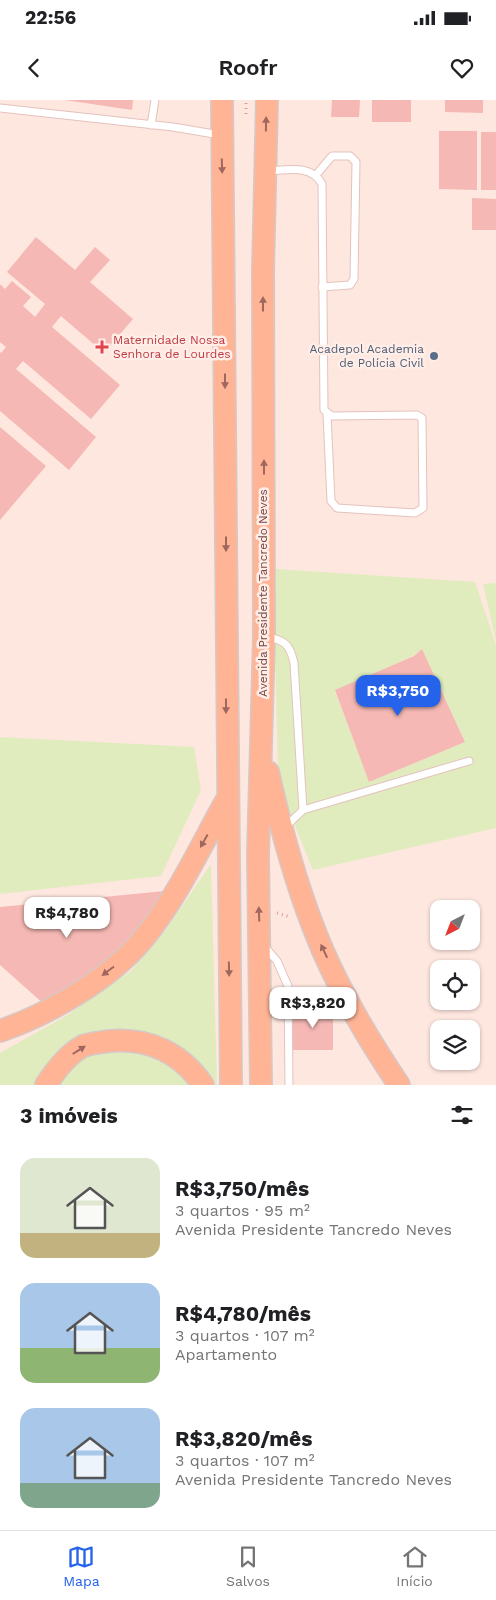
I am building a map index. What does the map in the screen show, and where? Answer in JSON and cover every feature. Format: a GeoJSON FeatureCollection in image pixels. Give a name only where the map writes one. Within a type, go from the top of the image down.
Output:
{"type":"FeatureCollection","features":[{"type":"Feature","properties":{"kind":"main road"},"geometry":{"type":"LineString","coordinates":[[222,100],[231,1085]]}},
{"type":"Feature","properties":{"kind":"main road","name":"Avenida Presidente Tancredo Neves"},"geometry":{"type":"LineString","coordinates":[[261,1085],[258,854],[264,636],[263,270],[268,100]]}},
{"type":"Feature","properties":{"kind":"main road"},"geometry":{"type":"LineString","coordinates":[[261,743],[281,830],[314,929],[338,981],[372,1045],[399,1085]]}},
{"type":"Feature","properties":{"kind":"main road"},"geometry":{"type":"LineString","coordinates":[[0,1031],[29,1021],[76,996],[158,919],[180,884],[227,798]]}},
{"type":"Feature","properties":{"kind":"main road"},"geometry":{"type":"LineString","coordinates":[[46,1085],[55,1072],[83,1046],[122,1040],[144,1043],[164,1049],[182,1060],[203,1085]]}},
{"type":"Feature","properties":{"kind":"lane"},"geometry":{"type":"LineString","coordinates":[[151,125],[154,100]]}},
{"type":"Feature","properties":{"kind":"lane"},"geometry":{"type":"LineString","coordinates":[[0,108],[221,135]]}},
{"type":"Feature","properties":{"kind":"lane"},"geometry":{"type":"LineString","coordinates":[[316,175],[332,156],[350,156],[356,162],[354,279],[350,285],[322,287]]}},
{"type":"Feature","properties":{"kind":"lane"},"geometry":{"type":"LineString","coordinates":[[265,171],[305,170],[316,175],[322,184],[323,406],[327,414],[331,501],[337,508],[415,513],[423,508],[422,418],[417,415],[332,416],[327,414]]}},
{"type":"Feature","properties":{"kind":"lane"},"geometry":{"type":"LineString","coordinates":[[264,636],[284,641],[291,649],[303,810]]}},
{"type":"Feature","properties":{"kind":"lane"},"geometry":{"type":"LineString","coordinates":[[281,830],[303,810],[469,761]]}},
{"type":"Feature","properties":{"kind":"lane"},"geometry":{"type":"LineString","coordinates":[[260,942],[277,961],[288,986],[290,1085]]}},
{"type":"Feature","properties":{"kind":"green space"},"geometry":{"type":"Polygon","coordinates":[[[276,569],[475,582],[496,645],[496,828],[313,870],[280,789],[275,652],[276,569]],[[422,649],[413,656],[335,691],[369,782],[465,742],[422,649]]]}},
{"type":"Feature","properties":{"kind":"green space"},"geometry":{"type":"Polygon","coordinates":[[[496,583],[496,641],[483,584],[496,583]]]}},
{"type":"Feature","properties":{"kind":"green space"},"geometry":{"type":"Polygon","coordinates":[[[0,737],[194,747],[201,790],[161,876],[0,894],[0,737]]]}},
{"type":"Feature","properties":{"kind":"green space"},"geometry":{"type":"Polygon","coordinates":[[[211,864],[217,1085],[210,1085],[114,1034],[38,1085],[0,1085],[0,1053],[66,1016],[131,971],[165,931],[211,864]]]}},
{"type":"Feature","properties":{"kind":"green space"},"geometry":{"type":"Polygon","coordinates":[[[110,1047],[145,1051],[175,1068],[193,1085],[52,1085],[78,1057],[110,1047]]]}},
{"type":"Feature","properties":{"kind":"building"},"geometry":{"type":"Polygon","coordinates":[[[65,100],[133,100],[132,110],[65,100]]]}},
{"type":"Feature","properties":{"kind":"building"},"geometry":{"type":"Polygon","coordinates":[[[332,100],[360,100],[359,117],[331,117],[332,100]]]}},
{"type":"Feature","properties":{"kind":"building"},"geometry":{"type":"Polygon","coordinates":[[[372,100],[411,100],[411,122],[372,122],[372,100]]]}},
{"type":"Feature","properties":{"kind":"building"},"geometry":{"type":"Polygon","coordinates":[[[445,100],[483,100],[483,113],[445,112],[445,100]]]}},
{"type":"Feature","properties":{"kind":"building"},"geometry":{"type":"Polygon","coordinates":[[[439,131],[477,131],[477,190],[439,189],[439,131]]]}},
{"type":"Feature","properties":{"kind":"building"},"geometry":{"type":"Polygon","coordinates":[[[481,132],[496,132],[496,190],[481,190],[481,132]]]}},
{"type":"Feature","properties":{"kind":"building"},"geometry":{"type":"Polygon","coordinates":[[[472,198],[496,199],[496,230],[472,230],[472,198]]]}},
{"type":"Feature","properties":{"kind":"building"},"geometry":{"type":"Polygon","coordinates":[[[36,237],[75,270],[95,247],[110,260],[90,282],[133,319],[104,353],[61,316],[52,327],[120,385],[91,419],[23,361],[16,369],[96,437],[69,470],[0,411],[0,352],[6,347],[0,342],[0,284],[5,289],[12,281],[31,297],[23,306],[35,317],[45,304],[7,272],[36,237]]]}},
{"type":"Feature","properties":{"kind":"building"},"geometry":{"type":"Polygon","coordinates":[[[0,427],[46,466],[0,520],[0,427]]]}},
{"type":"Feature","properties":{"kind":"building"},"geometry":{"type":"Polygon","coordinates":[[[422,649],[465,742],[369,782],[335,690],[414,656],[422,649]]]}},
{"type":"Feature","properties":{"kind":"building"},"geometry":{"type":"Polygon","coordinates":[[[165,891],[119,952],[46,1006],[0,965],[0,907],[165,891]]]}},
{"type":"Feature","properties":{"kind":"building"},"geometry":{"type":"Polygon","coordinates":[[[293,1008],[333,1009],[333,1050],[292,1050],[293,1008]]]}},
{"type":"Feature","properties":{"kind":"place","name":"Maternidade Nossa Senhora de Lourdes"},"geometry":{"type":"Point","coordinates":[102,347]}},
{"type":"Feature","properties":{"kind":"place","name":"Acadepol Academia de Polícia Civil"},"geometry":{"type":"Point","coordinates":[434,356]}}]}
